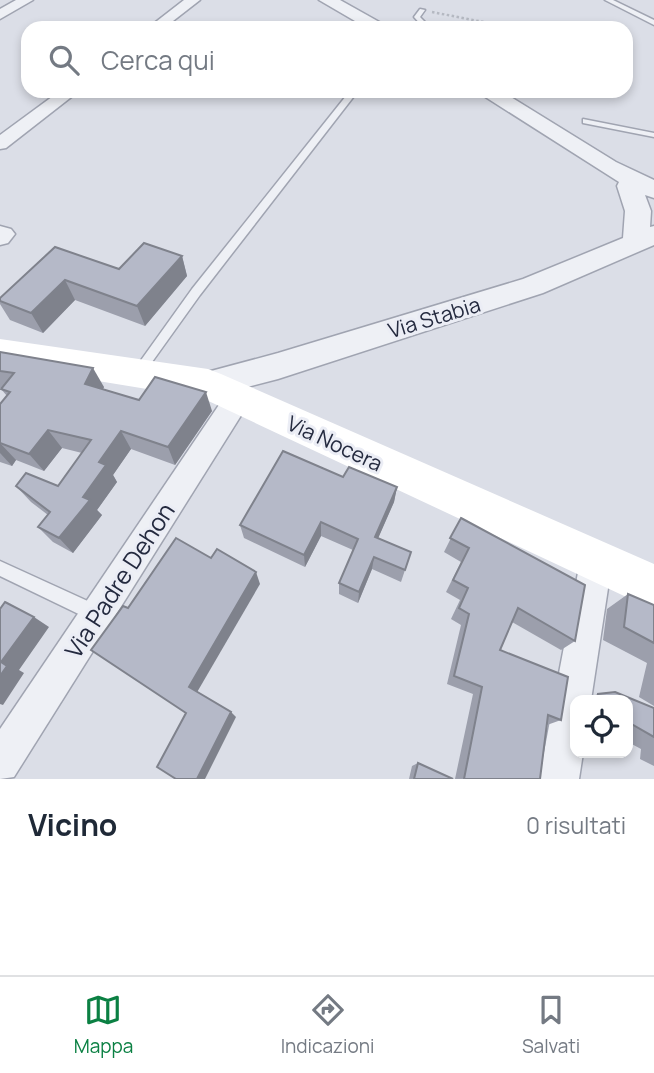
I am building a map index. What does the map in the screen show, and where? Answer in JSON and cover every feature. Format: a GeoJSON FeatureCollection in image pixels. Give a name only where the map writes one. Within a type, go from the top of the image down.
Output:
{"type":"FeatureCollection","features":[{"type":"Feature","properties":{"kind":"main road","name":"Via Nocera"},"geometry":{"type":"LineString","coordinates":[[7,358],[137,374],[223,391],[654,587]]}},
{"type":"Feature","properties":{"kind":"street"},"geometry":{"type":"LineString","coordinates":[[0,15],[26,0]]}},
{"type":"Feature","properties":{"kind":"street"},"geometry":{"type":"LineString","coordinates":[[164,21],[193,0]]}},
{"type":"Feature","properties":{"kind":"street"},"geometry":{"type":"LineString","coordinates":[[327,0],[368,21]]}},
{"type":"Feature","properties":{"kind":"street"},"geometry":{"type":"LineString","coordinates":[[0,144],[62,98]]}},
{"type":"Feature","properties":{"kind":"street"},"geometry":{"type":"LineString","coordinates":[[497,98],[648,191],[638,211],[645,239]]}},
{"type":"Feature","properties":{"kind":"street","name":"Via Stabia"},"geometry":{"type":"LineString","coordinates":[[223,391],[278,366],[533,286],[645,239]]}},
{"type":"Feature","properties":{"kind":"street","name":"Via Padre Dehon"},"geometry":{"type":"LineString","coordinates":[[0,763],[97,614],[223,391]]}},
{"type":"Feature","properties":{"kind":"street"},"geometry":{"type":"LineString","coordinates":[[559,779],[596,562]]}},
{"type":"Feature","properties":{"kind":"lane"},"geometry":{"type":"LineString","coordinates":[[608,0],[618,2],[654,23]]}},
{"type":"Feature","properties":{"kind":"lane"},"geometry":{"type":"LineString","coordinates":[[422,10],[418,17],[422,21]]}},
{"type":"Feature","properties":{"kind":"lane"},"geometry":{"type":"LineString","coordinates":[[137,374],[196,292],[348,98]]}},
{"type":"Feature","properties":{"kind":"lane"},"geometry":{"type":"LineString","coordinates":[[586,121],[654,135]]}},
{"type":"Feature","properties":{"kind":"lane"},"geometry":{"type":"LineString","coordinates":[[0,568],[97,614]]}},
{"type":"Feature","properties":{"kind":"path"},"geometry":{"type":"LineString","coordinates":[[422,10],[478,21]]}},
{"type":"Feature","properties":{"kind":"building"},"geometry":{"type":"Polygon","coordinates":[[[144,243],[182,256],[137,306],[65,280],[31,313],[0,301],[0,298],[55,247],[119,269],[144,243]]]}},
{"type":"Feature","properties":{"kind":"building"},"geometry":{"type":"Polygon","coordinates":[[[0,352],[93,368],[85,384],[139,400],[155,377],[206,392],[168,447],[121,431],[99,462],[106,465],[83,497],[90,500],[59,538],[38,527],[50,512],[16,486],[26,473],[58,486],[91,440],[48,430],[29,454],[0,443],[0,404],[10,392],[1,389],[14,373],[0,371],[0,352]]]}},
{"type":"Feature","properties":{"kind":"building"},"geometry":{"type":"Polygon","coordinates":[[[283,451],[343,477],[349,467],[397,487],[375,537],[411,552],[405,570],[374,557],[359,592],[339,583],[358,539],[321,522],[304,555],[240,525],[283,451]]]}},
{"type":"Feature","properties":{"kind":"building"},"geometry":{"type":"Polygon","coordinates":[[[461,518],[585,585],[575,641],[518,608],[500,650],[568,677],[561,720],[548,715],[540,779],[464,779],[482,687],[454,676],[469,614],[459,608],[468,588],[453,580],[469,548],[450,538],[461,518]]]}},
{"type":"Feature","properties":{"kind":"building"},"geometry":{"type":"Polygon","coordinates":[[[176,538],[211,558],[217,549],[256,572],[189,687],[231,712],[197,779],[176,779],[157,767],[186,713],[91,650],[123,606],[128,608],[176,538]]]}},
{"type":"Feature","properties":{"kind":"building"},"geometry":{"type":"Polygon","coordinates":[[[628,594],[654,605],[654,643],[624,627],[628,594]]]}},
{"type":"Feature","properties":{"kind":"building"},"geometry":{"type":"Polygon","coordinates":[[[5,602],[34,617],[1,662],[7,666],[0,676],[0,609],[5,602]]]}},
{"type":"Feature","properties":{"kind":"building"},"geometry":{"type":"Polygon","coordinates":[[[615,692],[622,695],[598,695],[615,692]]]}},
{"type":"Feature","properties":{"kind":"building"},"geometry":{"type":"Polygon","coordinates":[[[633,699],[654,708],[654,737],[633,725],[633,699]]]}},
{"type":"Feature","properties":{"kind":"building"},"geometry":{"type":"Polygon","coordinates":[[[418,763],[453,779],[414,779],[418,763]]]}}]}
